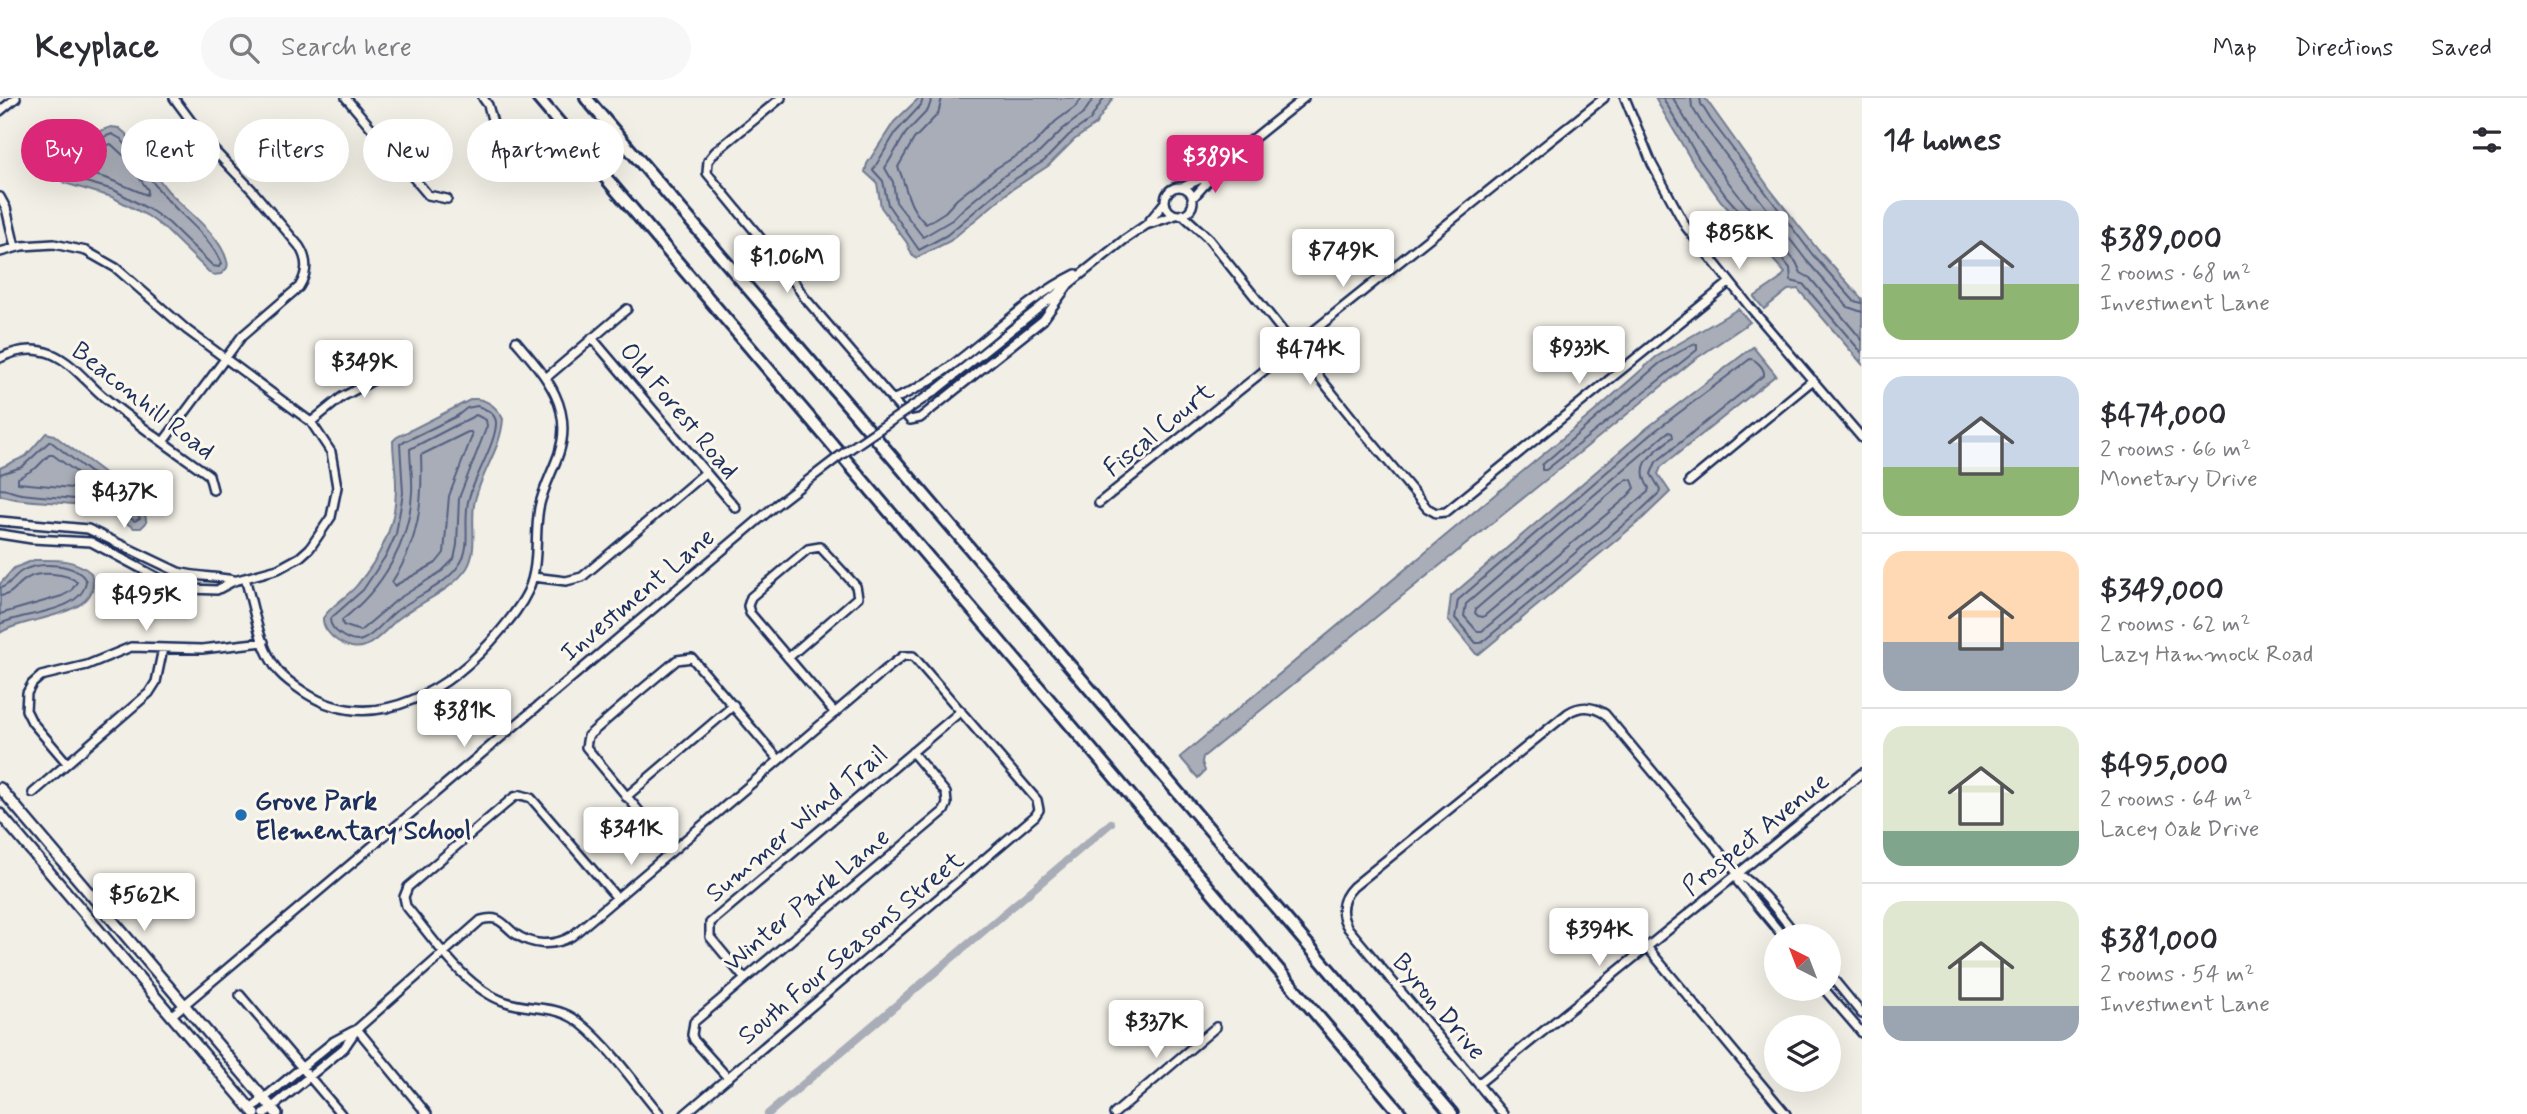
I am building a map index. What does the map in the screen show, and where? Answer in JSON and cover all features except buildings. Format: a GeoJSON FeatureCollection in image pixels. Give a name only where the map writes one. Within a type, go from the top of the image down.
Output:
{"type":"FeatureCollection","features":[{"type":"Feature","properties":{"kind":"highway"},"geometry":{"type":"LineString","coordinates":[[538,98],[1401,1114]]}},
{"type":"Feature","properties":{"kind":"highway"},"geometry":{"type":"LineString","coordinates":[[586,98],[1452,1114]]}},
{"type":"Feature","properties":{"kind":"main road"},"geometry":{"type":"LineString","coordinates":[[0,788],[185,1004],[264,1099],[271,1112]]}},
{"type":"Feature","properties":{"kind":"main road"},"geometry":{"type":"LineString","coordinates":[[0,814],[253,1112]]}},
{"type":"Feature","properties":{"kind":"street"},"geometry":{"type":"LineString","coordinates":[[0,111],[16,98]]}},
{"type":"Feature","properties":{"kind":"street"},"geometry":{"type":"LineString","coordinates":[[163,442],[225,358],[252,327],[299,287],[306,272],[306,260],[299,246],[252,190],[208,144],[174,98]]}},
{"type":"Feature","properties":{"kind":"street"},"geometry":{"type":"LineString","coordinates":[[346,98],[428,195],[447,199]]}},
{"type":"Feature","properties":{"kind":"street"},"geometry":{"type":"LineString","coordinates":[[483,98],[492,119]]}},
{"type":"Feature","properties":{"kind":"street"},"geometry":{"type":"LineString","coordinates":[[781,98],[715,152],[708,161],[707,173],[786,269],[804,297],[910,420],[920,418],[1043,320],[1069,284]]}},
{"type":"Feature","properties":{"kind":"street"},"geometry":{"type":"LineString","coordinates":[[1179,214],[1214,173],[1304,98]]}},
{"type":"Feature","properties":{"kind":"street","name":"Fiscal Court"},"geometry":{"type":"LineString","coordinates":[[1099,503],[1604,98]]}},
{"type":"Feature","properties":{"kind":"street"},"geometry":{"type":"LineString","coordinates":[[1625,98],[1672,204],[1702,249],[1862,438]]}},
{"type":"Feature","properties":{"kind":"street"},"geometry":{"type":"LineString","coordinates":[[1214,173],[1183,187],[1169,190],[1165,202],[1168,210],[1196,226],[1427,508],[1441,514],[1730,282]]}},
{"type":"Feature","properties":{"kind":"street"},"geometry":{"type":"LineString","coordinates":[[1183,187],[1189,192],[1196,226]]}},
{"type":"Feature","properties":{"kind":"street"},"geometry":{"type":"LineString","coordinates":[[0,197],[6,208],[15,247]]}},
{"type":"Feature","properties":{"kind":"street","name":"Investment Lane"},"geometry":{"type":"LineString","coordinates":[[171,1016],[776,505],[841,455],[935,391],[1146,225],[1165,202]]}},
{"type":"Feature","properties":{"kind":"street","name":"Investment Lane"},"geometry":{"type":"LineString","coordinates":[[1146,225],[1179,214]]}},
{"type":"Feature","properties":{"kind":"street"},"geometry":{"type":"LineString","coordinates":[[0,252],[38,244],[70,247],[107,261],[187,330],[311,422],[325,441],[334,464],[336,493],[331,517],[318,539],[300,557],[278,569],[234,581],[217,590],[190,589],[166,582],[91,542],[32,539],[1,526]]}},
{"type":"Feature","properties":{"kind":"street"},"geometry":{"type":"LineString","coordinates":[[892,400],[929,382],[1046,290],[1089,268]]}},
{"type":"Feature","properties":{"kind":"street"},"geometry":{"type":"LineString","coordinates":[[547,377],[627,309]]}},
{"type":"Feature","properties":{"kind":"street","name":"Old Forest Road"},"geometry":{"type":"LineString","coordinates":[[592,338],[736,508]]}},
{"type":"Feature","properties":{"kind":"street"},"geometry":{"type":"LineString","coordinates":[[245,578],[264,642],[279,673],[292,684],[330,706],[354,710],[397,704],[436,689],[477,657],[514,613],[533,578],[537,558],[539,509],[562,438],[559,402],[547,377],[516,341]]}},
{"type":"Feature","properties":{"kind":"street","name":"Beaconhill Road"},"geometry":{"type":"LineString","coordinates":[[0,358],[24,350],[43,351],[54,355],[123,413],[209,475],[213,490]]}},
{"type":"Feature","properties":{"kind":"street"},"geometry":{"type":"LineString","coordinates":[[311,422],[342,397],[385,374],[390,361]]}},
{"type":"Feature","properties":{"kind":"street"},"geometry":{"type":"LineString","coordinates":[[1689,482],[1813,380]]}},
{"type":"Feature","properties":{"kind":"street"},"geometry":{"type":"LineString","coordinates":[[533,578],[566,581],[582,577],[706,472]]}},
{"type":"Feature","properties":{"kind":"street"},"geometry":{"type":"LineString","coordinates":[[1,526],[89,529],[166,567],[193,576],[221,577],[234,581]]}},
{"type":"Feature","properties":{"kind":"street"},"geometry":{"type":"LineString","coordinates":[[788,658],[858,597],[856,586],[820,547],[808,548],[749,601],[750,613],[788,658],[835,713]]}},
{"type":"Feature","properties":{"kind":"street"},"geometry":{"type":"LineString","coordinates":[[66,763],[29,717],[26,699],[32,684],[41,676],[87,665],[125,649],[221,648],[264,642]]}},
{"type":"Feature","properties":{"kind":"street"},"geometry":{"type":"LineString","coordinates":[[33,793],[149,693],[156,682],[163,648]]}},
{"type":"Feature","properties":{"kind":"street"},"geometry":{"type":"LineString","coordinates":[[271,1112],[344,1048],[357,1030],[481,920],[500,919],[515,934],[538,944],[556,943],[572,936],[903,656],[917,659],[961,711]]}},
{"type":"Feature","properties":{"kind":"street"},"geometry":{"type":"LineString","coordinates":[[672,851],[588,752],[585,741],[635,695],[677,660],[692,658],[779,760]]}},
{"type":"Feature","properties":{"kind":"street"},"geometry":{"type":"LineString","coordinates":[[626,797],[734,705]]}},
{"type":"Feature","properties":{"kind":"street","name":"Byron Drive"},"geometry":{"type":"LineString","coordinates":[[1503,1114],[1345,923],[1342,905],[1353,887],[1568,713],[1577,708],[1588,707],[1600,711],[1608,718],[1737,873]]}},
{"type":"Feature","properties":{"kind":"street","name":"Summer Wind Trail"},"geometry":{"type":"LineString","coordinates":[[744,978],[710,937],[710,923],[961,711]]}},
{"type":"Feature","properties":{"kind":"street","name":"South Four Seasons Street"},"geometry":{"type":"LineString","coordinates":[[685,1114],[1039,810],[1037,800],[961,711]]}},
{"type":"Feature","properties":{"kind":"street","name":"Winter Park Lane"},"geometry":{"type":"LineString","coordinates":[[728,1078],[694,1040],[692,1028],[697,1018],[944,811],[947,804],[946,793],[912,752]]}},
{"type":"Feature","properties":{"kind":"street","name":"Prospect Avenue"},"geometry":{"type":"LineString","coordinates":[[1478,1084],[1862,773]]}},
{"type":"Feature","properties":{"kind":"street"},"geometry":{"type":"LineString","coordinates":[[617,898],[531,798],[521,795],[514,797],[475,830],[405,892],[404,897],[407,906],[444,952],[476,986],[496,999],[557,1011],[577,1021],[599,1041],[660,1114]]}},
{"type":"Feature","properties":{"kind":"street"},"geometry":{"type":"LineString","coordinates":[[1737,873],[1738,882],[1773,924]]}},
{"type":"Feature","properties":{"kind":"street"},"geometry":{"type":"LineString","coordinates":[[1737,873],[1749,880],[1787,924]]}},
{"type":"Feature","properties":{"kind":"street"},"geometry":{"type":"LineString","coordinates":[[1647,947],[1786,1114]]}},
{"type":"Feature","properties":{"kind":"street"},"geometry":{"type":"LineString","coordinates":[[1841,989],[1862,1014]]}},
{"type":"Feature","properties":{"kind":"street"},"geometry":{"type":"LineString","coordinates":[[240,995],[341,1114]]}},
{"type":"Feature","properties":{"kind":"street"},"geometry":{"type":"LineString","coordinates":[[1834,1001],[1862,1033]]}},
{"type":"Feature","properties":{"kind":"street"},"geometry":{"type":"LineString","coordinates":[[1114,1114],[1216,1027]]}},
{"type":"Feature","properties":{"kind":"street"},"geometry":{"type":"LineString","coordinates":[[253,1112],[264,1099],[334,1041],[357,1030]]}},
{"type":"Feature","properties":{"kind":"street"},"geometry":{"type":"LineString","coordinates":[[357,1030],[427,1114]]}},
{"type":"Feature","properties":{"kind":"water"},"geometry":{"type":"Polygon","coordinates":[[[919,98],[1113,98],[1095,125],[1074,140],[1048,166],[1011,190],[950,241],[916,258],[881,207],[877,183],[865,172],[867,164],[894,122],[919,98]]]}},
{"type":"Feature","properties":{"kind":"water"},"geometry":{"type":"Polygon","coordinates":[[[1655,98],[1705,98],[1770,189],[1818,250],[1862,299],[1862,364],[1798,289],[1788,290],[1764,309],[1754,297],[1785,273],[1721,201],[1693,163],[1655,98]]]}},
{"type":"Feature","properties":{"kind":"water"},"geometry":{"type":"Polygon","coordinates":[[[107,128],[121,130],[121,182],[161,182],[217,241],[228,263],[221,274],[213,275],[209,272],[148,216],[112,197],[64,183],[107,182],[107,128]]]}},
{"type":"Feature","properties":{"kind":"water"},"geometry":{"type":"Polygon","coordinates":[[[1738,309],[1750,322],[1694,360],[1203,757],[1205,771],[1198,778],[1180,757],[1594,412],[1656,357],[1738,309]]]}},
{"type":"Feature","properties":{"kind":"water"},"geometry":{"type":"Polygon","coordinates":[[[1753,347],[1776,375],[1661,467],[1658,474],[1670,492],[1643,518],[1476,654],[1448,620],[1451,596],[1647,428],[1753,347]]]}},
{"type":"Feature","properties":{"kind":"water"},"geometry":{"type":"Polygon","coordinates":[[[472,399],[490,404],[503,419],[498,441],[480,483],[474,505],[474,537],[467,568],[453,584],[394,622],[370,644],[359,648],[344,645],[327,631],[323,618],[358,584],[374,562],[386,538],[396,499],[393,441],[472,399]]]}},
{"type":"Feature","properties":{"kind":"water"},"geometry":{"type":"Polygon","coordinates":[[[46,433],[54,435],[124,489],[144,513],[146,523],[141,528],[134,528],[115,516],[94,508],[0,495],[0,468],[26,456],[46,433]]]}},
{"type":"Feature","properties":{"kind":"water"},"geometry":{"type":"Polygon","coordinates":[[[34,560],[64,561],[85,568],[91,573],[93,588],[87,599],[75,607],[0,633],[0,584],[14,568],[34,560]]]}},
{"type":"Feature","properties":{"kind":"waterway"},"geometry":{"type":"LineString","coordinates":[[768,1114],[1111,823]]}},
{"type":"Feature","properties":{"kind":"place","name":"Grove Park Elementary School"},"geometry":{"type":"Point","coordinates":[241,815]}}]}
